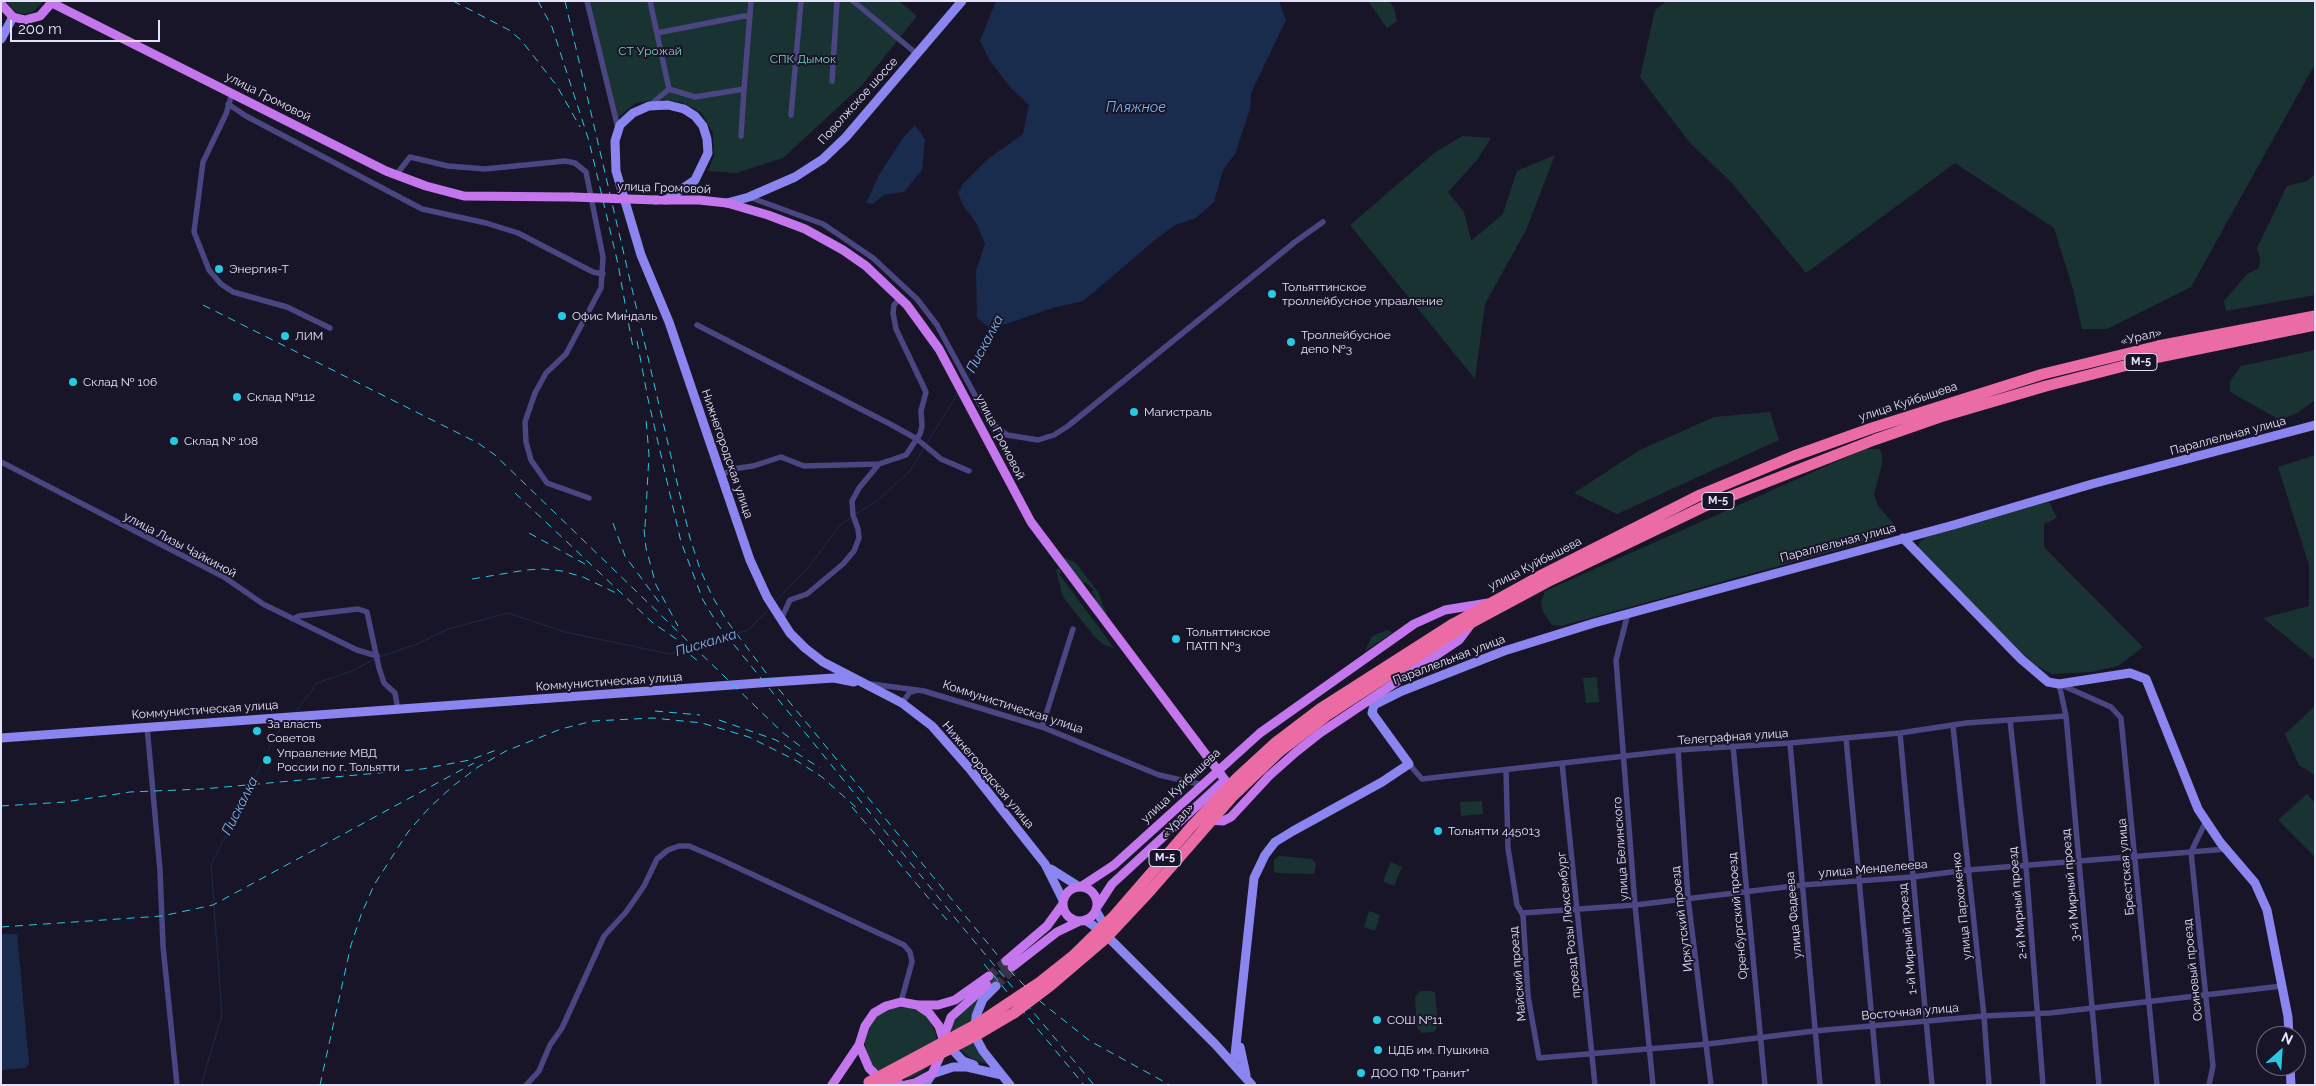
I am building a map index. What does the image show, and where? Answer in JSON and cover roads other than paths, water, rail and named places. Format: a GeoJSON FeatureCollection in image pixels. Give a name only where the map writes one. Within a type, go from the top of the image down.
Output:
{"type":"FeatureCollection","features":[{"type":"Feature","properties":{"kind":"highway","name":"«Урал»"},"geometry":{"type":"LineString","coordinates":[[1976,400],[2043,374],[2158,346],[2315,316]]}},
{"type":"Feature","properties":{"kind":"highway","name":"«Урал»"},"geometry":{"type":"LineString","coordinates":[[1976,400],[2159,357],[2312,326]]}},
{"type":"Feature","properties":{"kind":"highway","name":"улица Куйбышева"},"geometry":{"type":"LineString","coordinates":[[1495,601],[1700,495],[1794,456],[1874,427],[1976,400]]}},
{"type":"Feature","properties":{"kind":"highway","name":"улица Куйбышева"},"geometry":{"type":"LineString","coordinates":[[1471,624],[1551,580],[1704,507],[1976,400]]}},
{"type":"Feature","properties":{"kind":"highway","name":"«Урал»"},"geometry":{"type":"LineString","coordinates":[[880,1085],[980,1033],[1014,1012],[1051,985],[1106,938],[1233,796],[1280,751],[1355,696],[1495,601]]}},
{"type":"Feature","properties":{"kind":"highway","name":"М-5"},"geometry":{"type":"LineString","coordinates":[[1456,627],[1471,624]]}},
{"type":"Feature","properties":{"kind":"highway","name":"«Урал»"},"geometry":{"type":"LineString","coordinates":[[865,1085],[977,1024],[1040,982],[1074,955],[1113,917],[1197,820],[1237,778],[1274,744],[1320,709],[1456,627]]}},
{"type":"Feature","properties":{"kind":"main road","name":"Поволжское шоссе"},"geometry":{"type":"LineString","coordinates":[[727,204],[795,178],[823,159],[846,137],[962,1]]}},
{"type":"Feature","properties":{"kind":"main road"},"geometry":{"type":"LineString","coordinates":[[1,4],[13,17],[25,20],[40,16],[52,2]]}},
{"type":"Feature","properties":{"kind":"main road","name":"улица Громовой"},"geometry":{"type":"LineString","coordinates":[[52,2],[396,175],[426,186],[464,196],[699,200],[727,204],[768,215],[805,228],[843,250],[866,266],[900,298],[924,326],[939,350],[1031,522],[1225,780]]}},
{"type":"Feature","properties":{"kind":"main road"},"geometry":{"type":"LineString","coordinates":[[1,39],[13,17]]}},
{"type":"Feature","properties":{"kind":"main road"},"geometry":{"type":"LineString","coordinates":[[619,130],[620,125],[633,113],[649,106],[668,105],[684,109],[695,116],[703,126],[707,139],[708,153],[695,180],[666,200]]}},
{"type":"Feature","properties":{"kind":"main road","name":"Нижнегородская улица"},"geometry":{"type":"LineString","coordinates":[[619,130],[615,141],[616,171],[628,217],[641,255],[669,322],[750,560],[766,597],[790,634],[823,662],[902,703],[932,726],[969,768],[1045,864],[1060,877],[1080,886]]}},
{"type":"Feature","properties":{"kind":"main road","name":"Параллельная улица"},"geometry":{"type":"LineString","coordinates":[[1409,764],[1372,713],[1374,705],[1402,691],[1504,651],[1628,613],[2092,484],[2315,425]]}},
{"type":"Feature","properties":{"kind":"main road"},"geometry":{"type":"LineString","coordinates":[[1903,538],[2021,659],[2048,682],[2059,684],[2130,673],[2146,679],[2198,809],[2226,849],[2255,883],[2267,910],[2288,1026]]}},
{"type":"Feature","properties":{"kind":"main road","name":"улица Куйбышева"},"geometry":{"type":"LineString","coordinates":[[1080,886],[1114,865],[1260,733],[1414,624],[1444,610],[1495,601]]}},
{"type":"Feature","properties":{"kind":"main road","name":"улица Куйбышева"},"geometry":{"type":"LineString","coordinates":[[1183,820],[1196,818],[1217,821],[1231,817],[1296,752],[1320,733],[1458,640],[1471,624]]}},
{"type":"Feature","properties":{"kind":"main road","name":"Коммунистическая улица"},"geometry":{"type":"LineString","coordinates":[[1,738],[834,678],[861,683]]}},
{"type":"Feature","properties":{"kind":"main road"},"geometry":{"type":"LineString","coordinates":[[1234,1064],[1239,1034],[1254,878],[1265,855],[1275,842],[1382,782],[1409,764]]}},
{"type":"Feature","properties":{"kind":"main road","name":"улица Куйбышева"},"geometry":{"type":"LineString","coordinates":[[1096,909],[1112,884],[1225,780]]}},
{"type":"Feature","properties":{"kind":"main road","name":"Нижнегородская улица"},"geometry":{"type":"LineString","coordinates":[[1045,864],[1063,902]]}},
{"type":"Feature","properties":{"kind":"main road"},"geometry":{"type":"LineString","coordinates":[[1096,909],[1084,920],[1057,932],[1010,966],[1048,926],[1068,891],[1080,886],[1094,894],[1096,909],[1121,950]]}},
{"type":"Feature","properties":{"kind":"main road"},"geometry":{"type":"LineString","coordinates":[[1063,902],[1068,916],[1084,920],[1103,932],[1216,1044],[1250,1083]]}},
{"type":"Feature","properties":{"kind":"main road"},"geometry":{"type":"LineString","coordinates":[[917,1006],[938,1005],[955,1000],[992,981]]}},
{"type":"Feature","properties":{"kind":"main road"},"geometry":{"type":"LineString","coordinates":[[925,1085],[942,1052],[943,1039],[951,1017],[992,981]]}},
{"type":"Feature","properties":{"kind":"main road"},"geometry":{"type":"LineString","coordinates":[[992,981],[976,1016],[975,1029],[977,1040],[1010,1085]]}},
{"type":"Feature","properties":{"kind":"main road"},"geometry":{"type":"LineString","coordinates":[[832,1085],[859,1045],[865,1026],[874,1013],[886,1006],[901,1002],[917,1006],[929,1013],[939,1026],[943,1039],[963,1060],[1002,1075]]}},
{"type":"Feature","properties":{"kind":"main road"},"geometry":{"type":"LineString","coordinates":[[1216,1044],[1223,1046],[1231,1044],[1239,1034]]}},
{"type":"Feature","properties":{"kind":"main road"},"geometry":{"type":"LineString","coordinates":[[1239,1034],[1243,1067],[1250,1083]]}},
{"type":"Feature","properties":{"kind":"main road"},"geometry":{"type":"LineString","coordinates":[[859,1045],[868,1068],[879,1078],[902,1085]]}},
{"type":"Feature","properties":{"kind":"main road"},"geometry":{"type":"LineString","coordinates":[[906,1085],[953,1067],[1002,1075]]}},
{"type":"Feature","properties":{"kind":"street"},"geometry":{"type":"LineString","coordinates":[[587,1],[619,130]]}},
{"type":"Feature","properties":{"kind":"street"},"geometry":{"type":"LineString","coordinates":[[650,1],[669,89]]}},
{"type":"Feature","properties":{"kind":"street"},"geometry":{"type":"LineString","coordinates":[[741,136],[751,1]]}},
{"type":"Feature","properties":{"kind":"street"},"geometry":{"type":"LineString","coordinates":[[792,115],[801,1]]}},
{"type":"Feature","properties":{"kind":"street"},"geometry":{"type":"LineString","coordinates":[[832,81],[837,1]]}},
{"type":"Feature","properties":{"kind":"street"},"geometry":{"type":"LineString","coordinates":[[853,1],[917,54]]}},
{"type":"Feature","properties":{"kind":"street"},"geometry":{"type":"LineString","coordinates":[[657,33],[744,16],[750,17]]}},
{"type":"Feature","properties":{"kind":"street"},"geometry":{"type":"LineString","coordinates":[[669,89],[695,97],[744,89]]}},
{"type":"Feature","properties":{"kind":"street"},"geometry":{"type":"LineString","coordinates":[[649,106],[669,89]]}},
{"type":"Feature","properties":{"kind":"street"},"geometry":{"type":"LineString","coordinates":[[232,94],[226,114],[203,162],[194,232],[209,270],[221,284],[233,292],[287,307],[330,328]]}},
{"type":"Feature","properties":{"kind":"street"},"geometry":{"type":"LineString","coordinates":[[228,104],[246,116],[422,209],[486,223],[518,233],[593,272],[602,274]]}},
{"type":"Feature","properties":{"kind":"street"},"geometry":{"type":"LineString","coordinates":[[396,175],[410,157],[448,166],[485,169],[543,162],[575,163],[586,172],[603,257],[601,288],[566,354],[546,373],[535,392],[525,422],[526,442],[531,460],[547,483],[589,498]]}},
{"type":"Feature","properties":{"kind":"street"},"geometry":{"type":"LineString","coordinates":[[749,197],[823,224],[873,258],[917,299],[936,325],[989,421],[1007,434],[1038,440],[1068,426],[1295,242],[1323,222]]}},
{"type":"Feature","properties":{"kind":"street"},"geometry":{"type":"LineString","coordinates":[[721,476],[732,468],[753,466],[781,457],[787,457],[804,466],[879,464],[906,456],[917,439],[922,426],[921,411],[926,392],[896,329],[893,313],[894,305],[900,298]]}},
{"type":"Feature","properties":{"kind":"street"},"geometry":{"type":"LineString","coordinates":[[697,325],[917,439],[941,458],[969,472]]}},
{"type":"Feature","properties":{"kind":"street","name":"улица Лизы Чайкиной"},"geometry":{"type":"LineString","coordinates":[[1,462],[224,577],[263,604],[357,650],[377,656]]}},
{"type":"Feature","properties":{"kind":"street"},"geometry":{"type":"LineString","coordinates":[[780,619],[790,600],[807,594],[843,564],[854,551],[859,538],[858,528],[853,515],[852,501],[879,464]]}},
{"type":"Feature","properties":{"kind":"street"},"geometry":{"type":"LineString","coordinates":[[293,619],[299,616],[358,609],[367,612],[384,683],[395,693],[398,710]]}},
{"type":"Feature","properties":{"kind":"street","name":"улица Белинского"},"geometry":{"type":"LineString","coordinates":[[1628,613],[1616,660],[1635,905],[1653,1085]]}},
{"type":"Feature","properties":{"kind":"street"},"geometry":{"type":"LineString","coordinates":[[1042,727],[1073,629]]}},
{"type":"Feature","properties":{"kind":"street","name":"Коммунистическая улица"},"geometry":{"type":"LineString","coordinates":[[861,683],[924,691],[1042,727],[1159,775],[1203,784]]}},
{"type":"Feature","properties":{"kind":"street","name":"3-й Мирный проезд"},"geometry":{"type":"LineString","coordinates":[[2059,684],[2066,716],[2099,1085]]}},
{"type":"Feature","properties":{"kind":"street","name":"Брестская улица"},"geometry":{"type":"LineString","coordinates":[[2059,684],[2111,707],[2122,718],[2157,1085]]}},
{"type":"Feature","properties":{"kind":"street"},"geometry":{"type":"LineString","coordinates":[[902,703],[910,692],[924,691]]}},
{"type":"Feature","properties":{"kind":"street","name":"Телеграфная улица"},"geometry":{"type":"LineString","coordinates":[[1409,764],[1422,779],[1678,750],[1790,743],[1954,726],[1966,723],[2066,716]]}},
{"type":"Feature","properties":{"kind":"street","name":"2-й Мирный проезд"},"geometry":{"type":"LineString","coordinates":[[2010,720],[2026,866],[2043,1085]]}},
{"type":"Feature","properties":{"kind":"street"},"geometry":{"type":"LineString","coordinates":[[148,726],[160,870],[165,965],[177,1085]]}},
{"type":"Feature","properties":{"kind":"street","name":"улица Пархоменко"},"geometry":{"type":"LineString","coordinates":[[1954,726],[1984,1016],[1988,1085]]}},
{"type":"Feature","properties":{"kind":"street","name":"1-й Мирный проезд"},"geometry":{"type":"LineString","coordinates":[[1900,732],[1932,1085]]}},
{"type":"Feature","properties":{"kind":"street"},"geometry":{"type":"LineString","coordinates":[[1846,738],[1878,1085]]}},
{"type":"Feature","properties":{"kind":"street","name":"улица Фадеева"},"geometry":{"type":"LineString","coordinates":[[1790,743],[1820,1085]]}},
{"type":"Feature","properties":{"kind":"street","name":"Оренбургский проезд"},"geometry":{"type":"LineString","coordinates":[[1733,746],[1745,891],[1765,1085]]}},
{"type":"Feature","properties":{"kind":"street","name":"Иркутский проезд"},"geometry":{"type":"LineString","coordinates":[[1678,750],[1688,898],[1708,1044],[1711,1085]]}},
{"type":"Feature","properties":{"kind":"street","name":"проезд Розы Люксембург"},"geometry":{"type":"LineString","coordinates":[[1562,763],[1595,1085]]}},
{"type":"Feature","properties":{"kind":"street","name":"Майский проезд"},"geometry":{"type":"LineString","coordinates":[[1506,770],[1508,848],[1517,905],[1523,913],[1528,996],[1539,1058]]}},
{"type":"Feature","properties":{"kind":"street"},"geometry":{"type":"LineString","coordinates":[[2192,852],[2206,821]]}},
{"type":"Feature","properties":{"kind":"street"},"geometry":{"type":"LineString","coordinates":[[526,1085],[539,1071],[550,1045],[562,1028],[604,936],[626,912],[644,886],[657,858],[680,846],[689,846],[703,852],[904,945],[910,952],[912,962],[901,1002]]}},
{"type":"Feature","properties":{"kind":"street","name":"улица Менделеева"},"geometry":{"type":"LineString","coordinates":[[1523,913],[1635,905],[1802,885],[2226,849]]}},
{"type":"Feature","properties":{"kind":"street","name":"Осиновый проезд"},"geometry":{"type":"LineString","coordinates":[[2192,852],[2213,1066],[2208,1085]]}},
{"type":"Feature","properties":{"kind":"street","name":"Восточная улица"},"geometry":{"type":"LineString","coordinates":[[1539,1058],[1592,1056],[1814,1031],[1984,1016],[2037,1014],[2282,986]]}},
{"type":"Feature","properties":{"kind":"water","name":"Пляжное"},"geometry":{"type":"Polygon","coordinates":[[[996,1],[1279,1],[1286,20],[1251,93],[1250,109],[1235,154],[1223,170],[1214,202],[1196,218],[1175,225],[1155,240],[1083,301],[1053,308],[991,329],[977,318],[976,270],[985,244],[977,224],[963,205],[958,193],[963,184],[988,159],[1023,134],[1029,105],[1011,88],[990,61],[980,41],[996,1]]]}},
{"type":"Feature","properties":{"kind":"water"},"geometry":{"type":"Polygon","coordinates":[[[915,125],[925,139],[922,170],[904,192],[883,195],[873,204],[866,203],[879,175],[903,138],[915,125]]]}},
{"type":"Feature","properties":{"kind":"water"},"geometry":{"type":"Polygon","coordinates":[[[1,934],[17,934],[29,1064],[26,1068],[1,1070],[1,934]]]}},
{"type":"Feature","properties":{"kind":"waterway","name":"Пискалка"},"geometry":{"type":"LineString","coordinates":[[968,377],[978,361],[991,329]]}},
{"type":"Feature","properties":{"kind":"waterway","name":"Пискалка"},"geometry":{"type":"LineString","coordinates":[[927,443],[958,393]]}},
{"type":"Feature","properties":{"kind":"waterway","name":"Пискалка"},"geometry":{"type":"LineString","coordinates":[[856,514],[874,503],[910,471],[924,448]]}},
{"type":"Feature","properties":{"kind":"waterway","name":"Пискалка"},"geometry":{"type":"LineString","coordinates":[[775,602],[807,569],[840,525],[850,518]]}},
{"type":"Feature","properties":{"kind":"waterway","name":"Пискалка"},"geometry":{"type":"LineString","coordinates":[[379,657],[417,644],[448,629],[508,613],[565,632],[670,654],[748,630],[769,609]]}},
{"type":"Feature","properties":{"kind":"waterway","name":"Пискалка"},"geometry":{"type":"LineString","coordinates":[[295,713],[317,683],[352,671],[375,659]]}},
{"type":"Feature","properties":{"kind":"waterway","name":"Пискалка"},"geometry":{"type":"LineString","coordinates":[[201,1085],[222,1015],[211,865],[276,735],[289,720]]}},
{"type":"Feature","properties":{"kind":"tunnel"},"geometry":{"type":"LineString","coordinates":[[989,976],[1006,961]]}},
{"type":"Feature","properties":{"kind":"tunnel"},"geometry":{"type":"LineString","coordinates":[[990,982],[1012,967]]}},
{"type":"Feature","properties":{"kind":"tunnel"},"geometry":{"type":"LineString","coordinates":[[996,986],[1012,970]]}},
{"type":"Feature","properties":{"kind":"railway"},"geometry":{"type":"LineString","coordinates":[[453,1],[509,30],[521,40],[557,86],[580,127]]}},
{"type":"Feature","properties":{"kind":"railway"},"geometry":{"type":"LineString","coordinates":[[538,1],[552,27],[589,141],[618,264],[633,348]]}},
{"type":"Feature","properties":{"kind":"railway"},"geometry":{"type":"LineString","coordinates":[[565,1],[690,538],[700,569],[712,596],[727,621],[773,682],[1013,974],[1042,1003],[1090,1041],[1170,1085]]}},
{"type":"Feature","properties":{"kind":"railway"},"geometry":{"type":"LineString","coordinates":[[203,305],[478,443],[495,455],[782,732],[805,750]]}},
{"type":"Feature","properties":{"kind":"railway"},"geometry":{"type":"LineString","coordinates":[[637,341],[648,399],[681,542],[703,600],[718,625],[964,929],[1094,1085]]}},
{"type":"Feature","properties":{"kind":"railway"},"geometry":{"type":"LineString","coordinates":[[645,527],[649,455],[646,419]]}},
{"type":"Feature","properties":{"kind":"railway"},"geometry":{"type":"LineString","coordinates":[[515,493],[653,623],[688,647]]}},
{"type":"Feature","properties":{"kind":"railway"},"geometry":{"type":"LineString","coordinates":[[613,523],[625,556],[659,602]]}},
{"type":"Feature","properties":{"kind":"railway"},"geometry":{"type":"LineString","coordinates":[[644,529],[646,548],[656,585],[678,626]]}},
{"type":"Feature","properties":{"kind":"railway"},"geometry":{"type":"LineString","coordinates":[[529,533],[585,564]]}},
{"type":"Feature","properties":{"kind":"railway"},"geometry":{"type":"LineString","coordinates":[[472,579],[543,569],[562,571],[583,577],[616,593]]}},
{"type":"Feature","properties":{"kind":"railway"},"geometry":{"type":"LineString","coordinates":[[680,646],[700,663]]}},
{"type":"Feature","properties":{"kind":"railway"},"geometry":{"type":"LineString","coordinates":[[655,711],[700,715]]}},
{"type":"Feature","properties":{"kind":"railway"},"geometry":{"type":"LineString","coordinates":[[320,1085],[351,945],[374,885],[408,832],[429,808],[478,767],[506,751],[561,729],[593,721],[653,718],[702,723],[749,737],[797,761],[822,777],[859,810]]}},
{"type":"Feature","properties":{"kind":"railway"},"geometry":{"type":"LineString","coordinates":[[719,720],[776,740],[820,768]]}},
{"type":"Feature","properties":{"kind":"railway"},"geometry":{"type":"LineString","coordinates":[[1,806],[65,802],[130,792],[203,789],[422,769],[470,760],[499,749]]}},
{"type":"Feature","properties":{"kind":"railway"},"geometry":{"type":"LineString","coordinates":[[1,927],[162,916],[213,905],[474,763]]}},
{"type":"Feature","properties":{"kind":"railway"},"geometry":{"type":"LineString","coordinates":[[852,807],[947,920]]}},
{"type":"Feature","properties":{"kind":"railway"},"geometry":{"type":"LineString","coordinates":[[984,964],[1084,1085]]}},
{"type":"Feature","properties":{"kind":"place","name":"Энергия-Т"},"geometry":{"type":"Point","coordinates":[219,269]}},
{"type":"Feature","properties":{"kind":"place","name":"Тольяттинское троллейбусное управление"},"geometry":{"type":"Point","coordinates":[1272,294]}},
{"type":"Feature","properties":{"kind":"place","name":"Офис Миндаль"},"geometry":{"type":"Point","coordinates":[562,316]}},
{"type":"Feature","properties":{"kind":"place","name":"ЛИМ"},"geometry":{"type":"Point","coordinates":[285,336]}},
{"type":"Feature","properties":{"kind":"place","name":"Троллейбусное депо №3"},"geometry":{"type":"Point","coordinates":[1291,342]}},
{"type":"Feature","properties":{"kind":"place","name":"Склад № 106"},"geometry":{"type":"Point","coordinates":[73,382]}},
{"type":"Feature","properties":{"kind":"place","name":"Склад №112"},"geometry":{"type":"Point","coordinates":[237,397]}},
{"type":"Feature","properties":{"kind":"place","name":"Магистраль"},"geometry":{"type":"Point","coordinates":[1134,412]}},
{"type":"Feature","properties":{"kind":"place","name":"Склад № 108"},"geometry":{"type":"Point","coordinates":[174,441]}},
{"type":"Feature","properties":{"kind":"place","name":"Тольяттинское ПАТП №3"},"geometry":{"type":"Point","coordinates":[1176,639]}},
{"type":"Feature","properties":{"kind":"place","name":"За власть Советов"},"geometry":{"type":"Point","coordinates":[257,731]}},
{"type":"Feature","properties":{"kind":"place","name":"Управление МВД России по г. Тольятти"},"geometry":{"type":"Point","coordinates":[267,760]}},
{"type":"Feature","properties":{"kind":"place","name":"Тольятти 445013"},"geometry":{"type":"Point","coordinates":[1438,831]}},
{"type":"Feature","properties":{"kind":"place","name":"СОШ №11"},"geometry":{"type":"Point","coordinates":[1377,1020]}},
{"type":"Feature","properties":{"kind":"place","name":"ЦДБ им. Пушкина"},"geometry":{"type":"Point","coordinates":[1378,1050]}},
{"type":"Feature","properties":{"kind":"place","name":"ДОО ПФ \"Гранит\""},"geometry":{"type":"Point","coordinates":[1361,1073]}},
{"type":"Feature","properties":{"kind":"park label","name":"СТ Урожай"},"geometry":{"type":"Point","coordinates":[650,51]}},
{"type":"Feature","properties":{"kind":"park label","name":"СПК Дымок"},"geometry":{"type":"Point","coordinates":[803,59]}}]}
